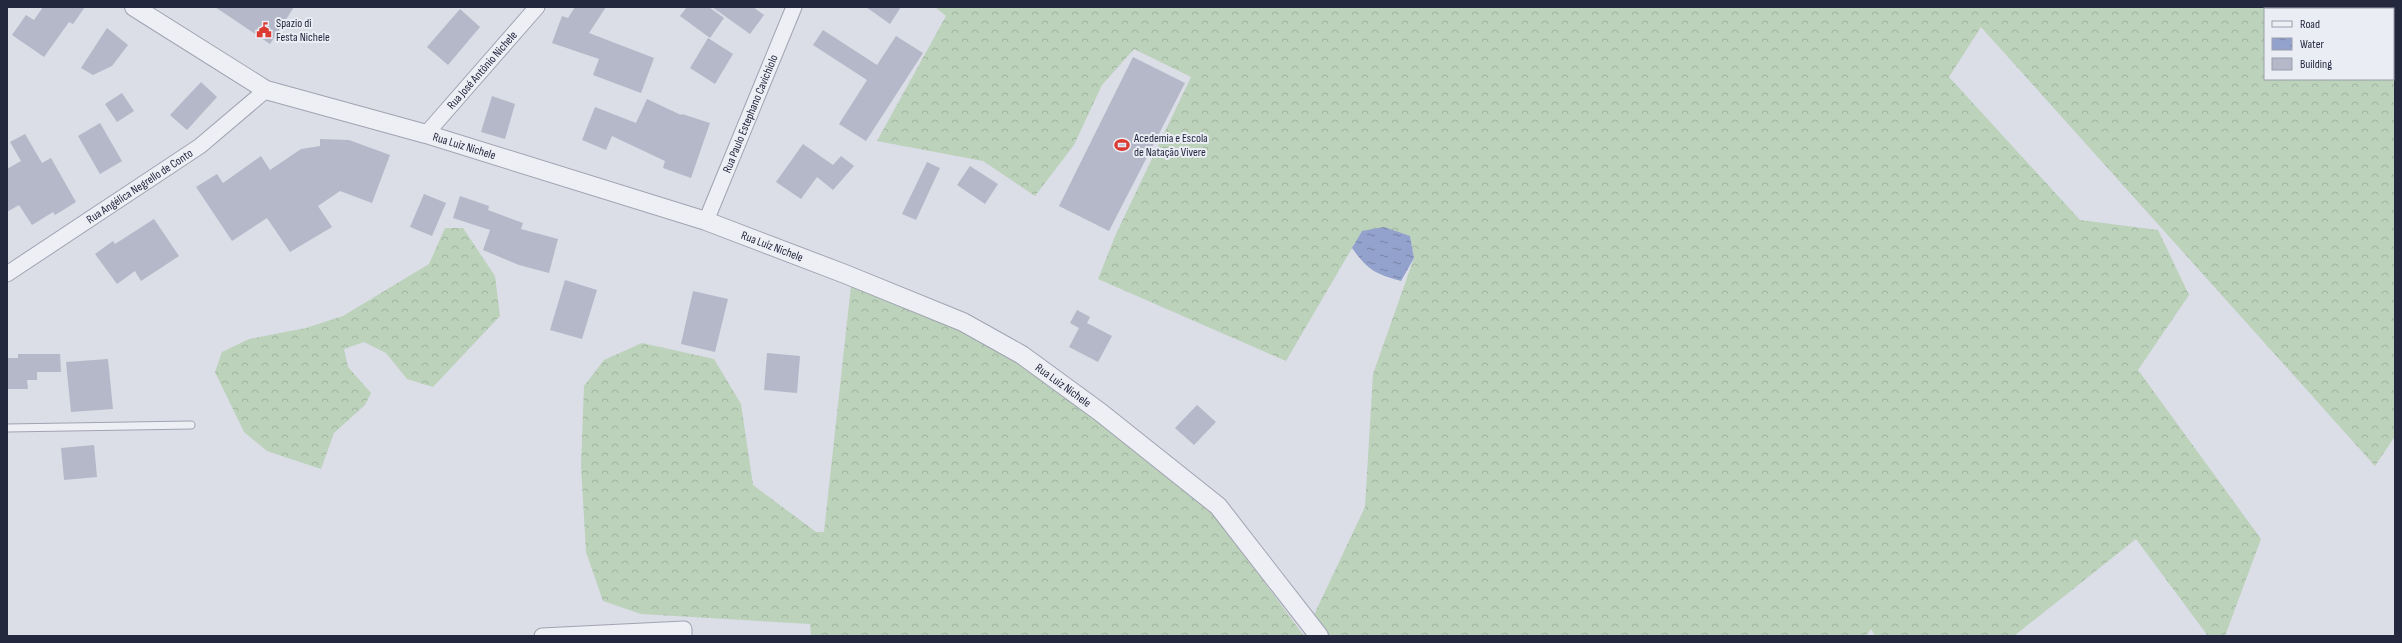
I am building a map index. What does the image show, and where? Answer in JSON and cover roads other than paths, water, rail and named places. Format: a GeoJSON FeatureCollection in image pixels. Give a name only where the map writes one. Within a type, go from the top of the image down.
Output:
{"type":"FeatureCollection","features":[{"type":"Feature","properties":{"kind":"street","name":"Rua Luiz Nichele"},"geometry":{"type":"LineString","coordinates":[[134,7],[266,90],[426,134],[706,221],[845,274],[963,322],[1022,356],[1100,412],[1218,506],[1319,636]]}},
{"type":"Feature","properties":{"kind":"street","name":"Rua José Antônio Nichele"},"geometry":{"type":"LineString","coordinates":[[426,134],[537,7]]}},
{"type":"Feature","properties":{"kind":"street","name":"Rua Paulo Estephano Cavichiolo"},"geometry":{"type":"LineString","coordinates":[[706,221],[794,7]]}},
{"type":"Feature","properties":{"kind":"street","name":"Rua Angélica Negrello de Conto"},"geometry":{"type":"LineString","coordinates":[[7,274],[200,146],[266,90]]}},
{"type":"Feature","properties":{"kind":"street"},"geometry":{"type":"LineString","coordinates":[[542,636],[684,629],[684,636]]}},
{"type":"Feature","properties":{"kind":"lane"},"geometry":{"type":"LineString","coordinates":[[7,428],[191,426]]}},
{"type":"Feature","properties":{"kind":"water"},"geometry":{"type":"Polygon","coordinates":[[[1384,227],[1410,236],[1414,258],[1401,281],[1373,270],[1352,248],[1362,231],[1384,227]]]}},
{"type":"Feature","properties":{"kind":"place","name":"Spazio di Festa Nichele"},"geometry":{"type":"Point","coordinates":[264,30]}},
{"type":"Feature","properties":{"kind":"place","name":"Acedemia e Escola de Natação Vivere"},"geometry":{"type":"Point","coordinates":[1122,145]}}]}
